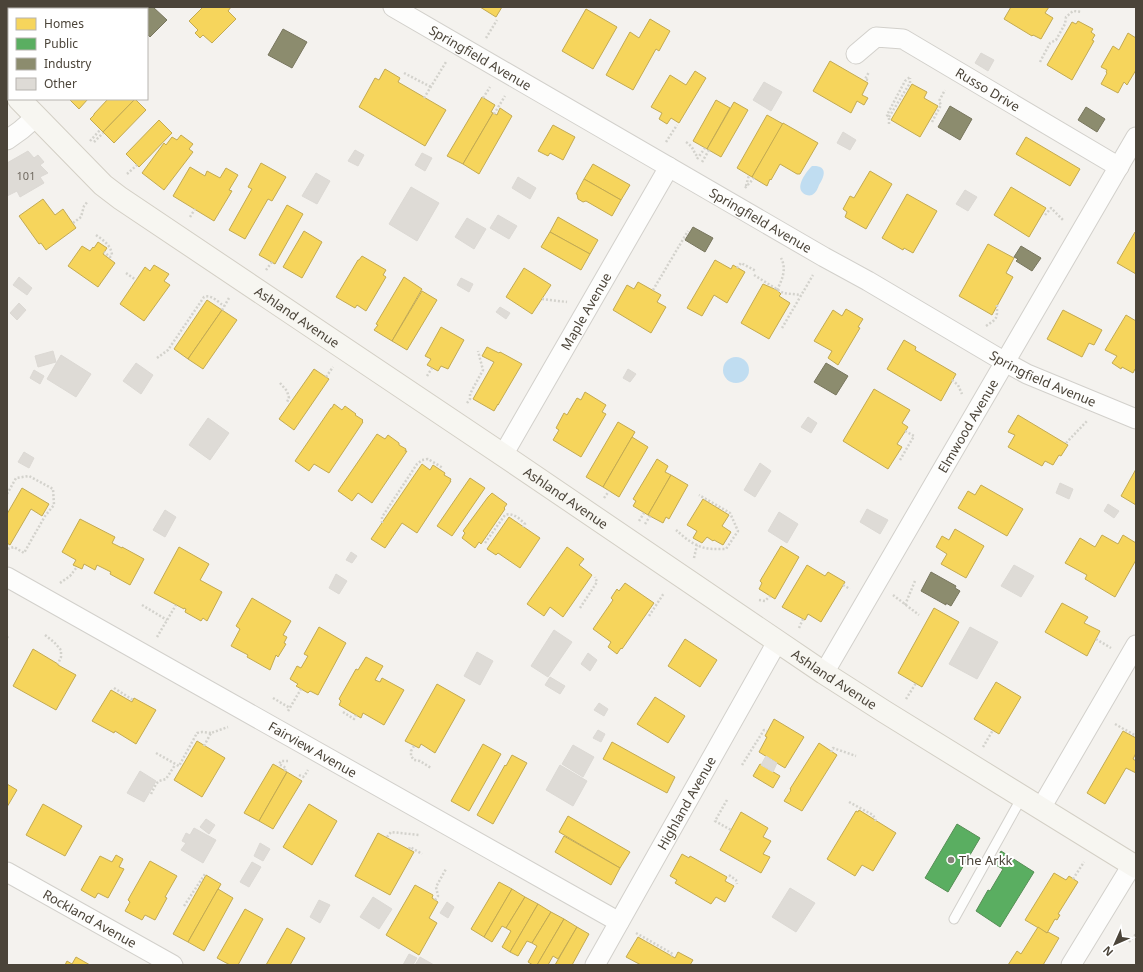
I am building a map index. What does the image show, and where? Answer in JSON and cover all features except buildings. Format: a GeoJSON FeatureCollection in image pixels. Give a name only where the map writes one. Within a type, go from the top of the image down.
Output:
{"type":"FeatureCollection","features":[{"type":"Feature","properties":{"kind":"street","name":"Springfield Avenue"},"geometry":{"type":"LineString","coordinates":[[393,7],[868,281],[1005,362],[1044,382],[1136,419]]}},
{"type":"Feature","properties":{"kind":"street","name":"Russo Drive"},"geometry":{"type":"LineString","coordinates":[[856,54],[876,37],[903,39],[1119,167]]}},
{"type":"Feature","properties":{"kind":"street","name":"Ashland Avenue"},"geometry":{"type":"LineString","coordinates":[[20,100],[103,185],[120,198],[824,673],[1134,866]]}},
{"type":"Feature","properties":{"kind":"street"},"geometry":{"type":"LineString","coordinates":[[7,140],[36,117]]}},
{"type":"Feature","properties":{"kind":"street","name":"Elmwood Avenue"},"geometry":{"type":"LineString","coordinates":[[824,673],[1136,137]]}},
{"type":"Feature","properties":{"kind":"street","name":"Maple Avenue"},"geometry":{"type":"LineString","coordinates":[[503,455],[669,167]]}},
{"type":"Feature","properties":{"kind":"street","name":"Fairview Avenue"},"geometry":{"type":"LineString","coordinates":[[7,577],[626,927]]}},
{"type":"Feature","properties":{"kind":"street","name":"Highland Avenue"},"geometry":{"type":"LineString","coordinates":[[595,965],[626,927],[777,642]]}},
{"type":"Feature","properties":{"kind":"street"},"geometry":{"type":"LineString","coordinates":[[1041,808],[1136,645]]}},
{"type":"Feature","properties":{"kind":"street"},"geometry":{"type":"LineString","coordinates":[[1071,965],[1134,866]]}},
{"type":"Feature","properties":{"kind":"street","name":"Rockland Avenue"},"geometry":{"type":"LineString","coordinates":[[7,872],[173,965]]}},
{"type":"Feature","properties":{"kind":"lane"},"geometry":{"type":"LineString","coordinates":[[954,919],[1022,797]]}},
{"type":"Feature","properties":{"kind":"path"},"geometry":{"type":"LineString","coordinates":[[1040,62],[1050,43],[1056,40],[1066,17],[1073,12],[1082,12]]}},
{"type":"Feature","properties":{"kind":"path"},"geometry":{"type":"LineString","coordinates":[[424,98],[457,45]]}},
{"type":"Feature","properties":{"kind":"path"},"geometry":{"type":"LineString","coordinates":[[932,122],[941,105],[939,101],[956,70]]}},
{"type":"Feature","properties":{"kind":"path"},"geometry":{"type":"LineString","coordinates":[[404,73],[431,87]]}},
{"type":"Feature","properties":{"kind":"path"},"geometry":{"type":"LineString","coordinates":[[889,117],[910,83],[910,77],[905,81],[890,108],[887,115],[889,117],[889,124]]}},
{"type":"Feature","properties":{"kind":"path"},"geometry":{"type":"LineString","coordinates":[[483,98],[493,84]]}},
{"type":"Feature","properties":{"kind":"path"},"geometry":{"type":"LineString","coordinates":[[494,114],[508,92]]}},
{"type":"Feature","properties":{"kind":"path"},"geometry":{"type":"LineString","coordinates":[[668,139],[677,125]]}},
{"type":"Feature","properties":{"kind":"path"},"geometry":{"type":"LineString","coordinates":[[85,145],[100,130]]}},
{"type":"Feature","properties":{"kind":"path"},"geometry":{"type":"LineString","coordinates":[[93,143],[103,133]]}},
{"type":"Feature","properties":{"kind":"path"},"geometry":{"type":"LineString","coordinates":[[686,142],[692,146],[698,157]]}},
{"type":"Feature","properties":{"kind":"path"},"geometry":{"type":"LineString","coordinates":[[126,175],[137,165]]}},
{"type":"Feature","properties":{"kind":"path"},"geometry":{"type":"LineString","coordinates":[[749,175],[746,187],[754,178]]}},
{"type":"Feature","properties":{"kind":"path"},"geometry":{"type":"LineString","coordinates":[[73,224],[81,216],[84,206],[92,196]]}},
{"type":"Feature","properties":{"kind":"path"},"geometry":{"type":"LineString","coordinates":[[652,290],[688,231]]}},
{"type":"Feature","properties":{"kind":"path"},"geometry":{"type":"LineString","coordinates":[[96,234],[107,244],[112,255],[110,257],[104,252]]}},
{"type":"Feature","properties":{"kind":"path"},"geometry":{"type":"LineString","coordinates":[[777,290],[784,275],[784,262],[780,256]]}},
{"type":"Feature","properties":{"kind":"path"},"geometry":{"type":"LineString","coordinates":[[782,328],[824,257]]}},
{"type":"Feature","properties":{"kind":"path"},"geometry":{"type":"LineString","coordinates":[[737,268],[741,263],[756,271]]}},
{"type":"Feature","properties":{"kind":"path"},"geometry":{"type":"LineString","coordinates":[[126,273],[136,280]]}},
{"type":"Feature","properties":{"kind":"path"},"geometry":{"type":"LineString","coordinates":[[754,275],[783,293],[801,295]]}},
{"type":"Feature","properties":{"kind":"path"},"geometry":{"type":"LineString","coordinates":[[222,310],[231,296]]}},
{"type":"Feature","properties":{"kind":"path"},"geometry":{"type":"LineString","coordinates":[[157,358],[168,350],[204,297],[211,297],[224,306]]}},
{"type":"Feature","properties":{"kind":"path"},"geometry":{"type":"LineString","coordinates":[[542,299],[572,303]]}},
{"type":"Feature","properties":{"kind":"path"},"geometry":{"type":"LineString","coordinates":[[470,399],[470,394],[483,370],[478,351]]}},
{"type":"Feature","properties":{"kind":"path"},"geometry":{"type":"LineString","coordinates":[[428,375],[432,368]]}},
{"type":"Feature","properties":{"kind":"path"},"geometry":{"type":"LineString","coordinates":[[280,383],[287,391],[289,398],[287,402]]}},
{"type":"Feature","properties":{"kind":"path"},"geometry":{"type":"LineString","coordinates":[[466,404],[473,395]]}},
{"type":"Feature","properties":{"kind":"path"},"geometry":{"type":"LineString","coordinates":[[1066,443],[1087,423],[1096,403]]}},
{"type":"Feature","properties":{"kind":"path"},"geometry":{"type":"LineString","coordinates":[[900,460],[914,436],[905,431]]}},
{"type":"Feature","properties":{"kind":"path"},"geometry":{"type":"LineString","coordinates":[[382,523],[382,517],[417,464],[422,460],[428,459],[443,468]]}},
{"type":"Feature","properties":{"kind":"path"},"geometry":{"type":"LineString","coordinates":[[7,494],[16,478],[29,476],[54,489],[54,506],[45,516],[24,553],[14,547],[7,549]]}},
{"type":"Feature","properties":{"kind":"path"},"geometry":{"type":"LineString","coordinates":[[676,530],[697,545],[714,549],[726,549],[738,531],[730,512],[699,495]]}},
{"type":"Feature","properties":{"kind":"path"},"geometry":{"type":"LineString","coordinates":[[485,543],[505,514],[509,513],[515,516],[525,524],[523,527]]}},
{"type":"Feature","properties":{"kind":"path"},"geometry":{"type":"LineString","coordinates":[[580,608],[596,582],[595,577]]}},
{"type":"Feature","properties":{"kind":"path"},"geometry":{"type":"LineString","coordinates":[[905,605],[915,581]]}},
{"type":"Feature","properties":{"kind":"path"},"geometry":{"type":"LineString","coordinates":[[876,583],[919,614]]}},
{"type":"Feature","properties":{"kind":"path"},"geometry":{"type":"LineString","coordinates":[[649,616],[665,592]]}},
{"type":"Feature","properties":{"kind":"path"},"geometry":{"type":"LineString","coordinates":[[142,605],[167,620]]}},
{"type":"Feature","properties":{"kind":"path"},"geometry":{"type":"LineString","coordinates":[[146,655],[176,605]]}},
{"type":"Feature","properties":{"kind":"path"},"geometry":{"type":"LineString","coordinates":[[45,635],[61,650],[61,657],[58,664]]}},
{"type":"Feature","properties":{"kind":"path"},"geometry":{"type":"LineString","coordinates":[[905,701],[916,683]]}},
{"type":"Feature","properties":{"kind":"path"},"geometry":{"type":"LineString","coordinates":[[114,688],[133,700]]}},
{"type":"Feature","properties":{"kind":"path"},"geometry":{"type":"LineString","coordinates":[[272,698],[290,708]]}},
{"type":"Feature","properties":{"kind":"path"},"geometry":{"type":"LineString","coordinates":[[156,753],[179,766],[196,733],[211,733],[230,726],[241,709]]}},
{"type":"Feature","properties":{"kind":"path"},"geometry":{"type":"LineString","coordinates":[[343,712],[354,719],[356,715]]}},
{"type":"Feature","properties":{"kind":"path"},"geometry":{"type":"LineString","coordinates":[[1111,722],[1136,736]]}},
{"type":"Feature","properties":{"kind":"path"},"geometry":{"type":"LineString","coordinates":[[742,764],[764,730],[767,731]]}},
{"type":"Feature","properties":{"kind":"path"},"geometry":{"type":"LineString","coordinates":[[982,747],[993,730]]}},
{"type":"Feature","properties":{"kind":"path"},"geometry":{"type":"LineString","coordinates":[[204,746],[211,733]]}},
{"type":"Feature","properties":{"kind":"path"},"geometry":{"type":"LineString","coordinates":[[414,746],[411,751],[411,756],[414,760],[420,761],[431,768]]}},
{"type":"Feature","properties":{"kind":"path"},"geometry":{"type":"LineString","coordinates":[[831,752],[833,748],[856,756]]}},
{"type":"Feature","properties":{"kind":"path"},"geometry":{"type":"LineString","coordinates":[[279,764],[286,768],[285,771]]}},
{"type":"Feature","properties":{"kind":"path"},"geometry":{"type":"LineString","coordinates":[[151,794],[156,784],[159,781],[166,779],[175,765]]}},
{"type":"Feature","properties":{"kind":"path"},"geometry":{"type":"LineString","coordinates":[[727,800],[715,821],[731,830]]}},
{"type":"Feature","properties":{"kind":"path"},"geometry":{"type":"LineString","coordinates":[[849,802],[873,815],[876,821]]}},
{"type":"Feature","properties":{"kind":"path"},"geometry":{"type":"LineString","coordinates":[[387,837],[390,832],[426,836]]}},
{"type":"Feature","properties":{"kind":"path"},"geometry":{"type":"LineString","coordinates":[[409,849],[410,848],[422,854]]}},
{"type":"Feature","properties":{"kind":"path"},"geometry":{"type":"LineString","coordinates":[[1073,879],[1085,861]]}},
{"type":"Feature","properties":{"kind":"path"},"geometry":{"type":"LineString","coordinates":[[435,900],[438,896],[436,887],[446,869]]}},
{"type":"Feature","properties":{"kind":"path"},"geometry":{"type":"LineString","coordinates":[[184,906],[205,874]]}},
{"type":"Feature","properties":{"kind":"path"},"geometry":{"type":"LineString","coordinates":[[729,875],[736,880],[737,884]]}},
{"type":"Feature","properties":{"kind":"path"},"geometry":{"type":"LineString","coordinates":[[626,927],[673,954],[672,956]]}},
{"type":"Feature","properties":{"kind":"path"},"geometry":{"type":"LineString","coordinates":[[1129,942],[1136,934]]}},
{"type":"Feature","properties":{"kind":"water"},"geometry":{"type":"Polygon","coordinates":[[[812,166],[821,167],[824,175],[816,192],[812,195],[808,195],[803,193],[800,187],[807,171],[812,166]]]}},
{"type":"Feature","properties":{"kind":"water"},"geometry":{"type":"Polygon","coordinates":[[[736,357],[745,361],[749,370],[745,379],[736,383],[727,379],[723,370],[727,361],[736,357]]]}},
{"type":"Feature","properties":{"kind":"place","name":"The Arkk"},"geometry":{"type":"Point","coordinates":[951,860]}}]}
